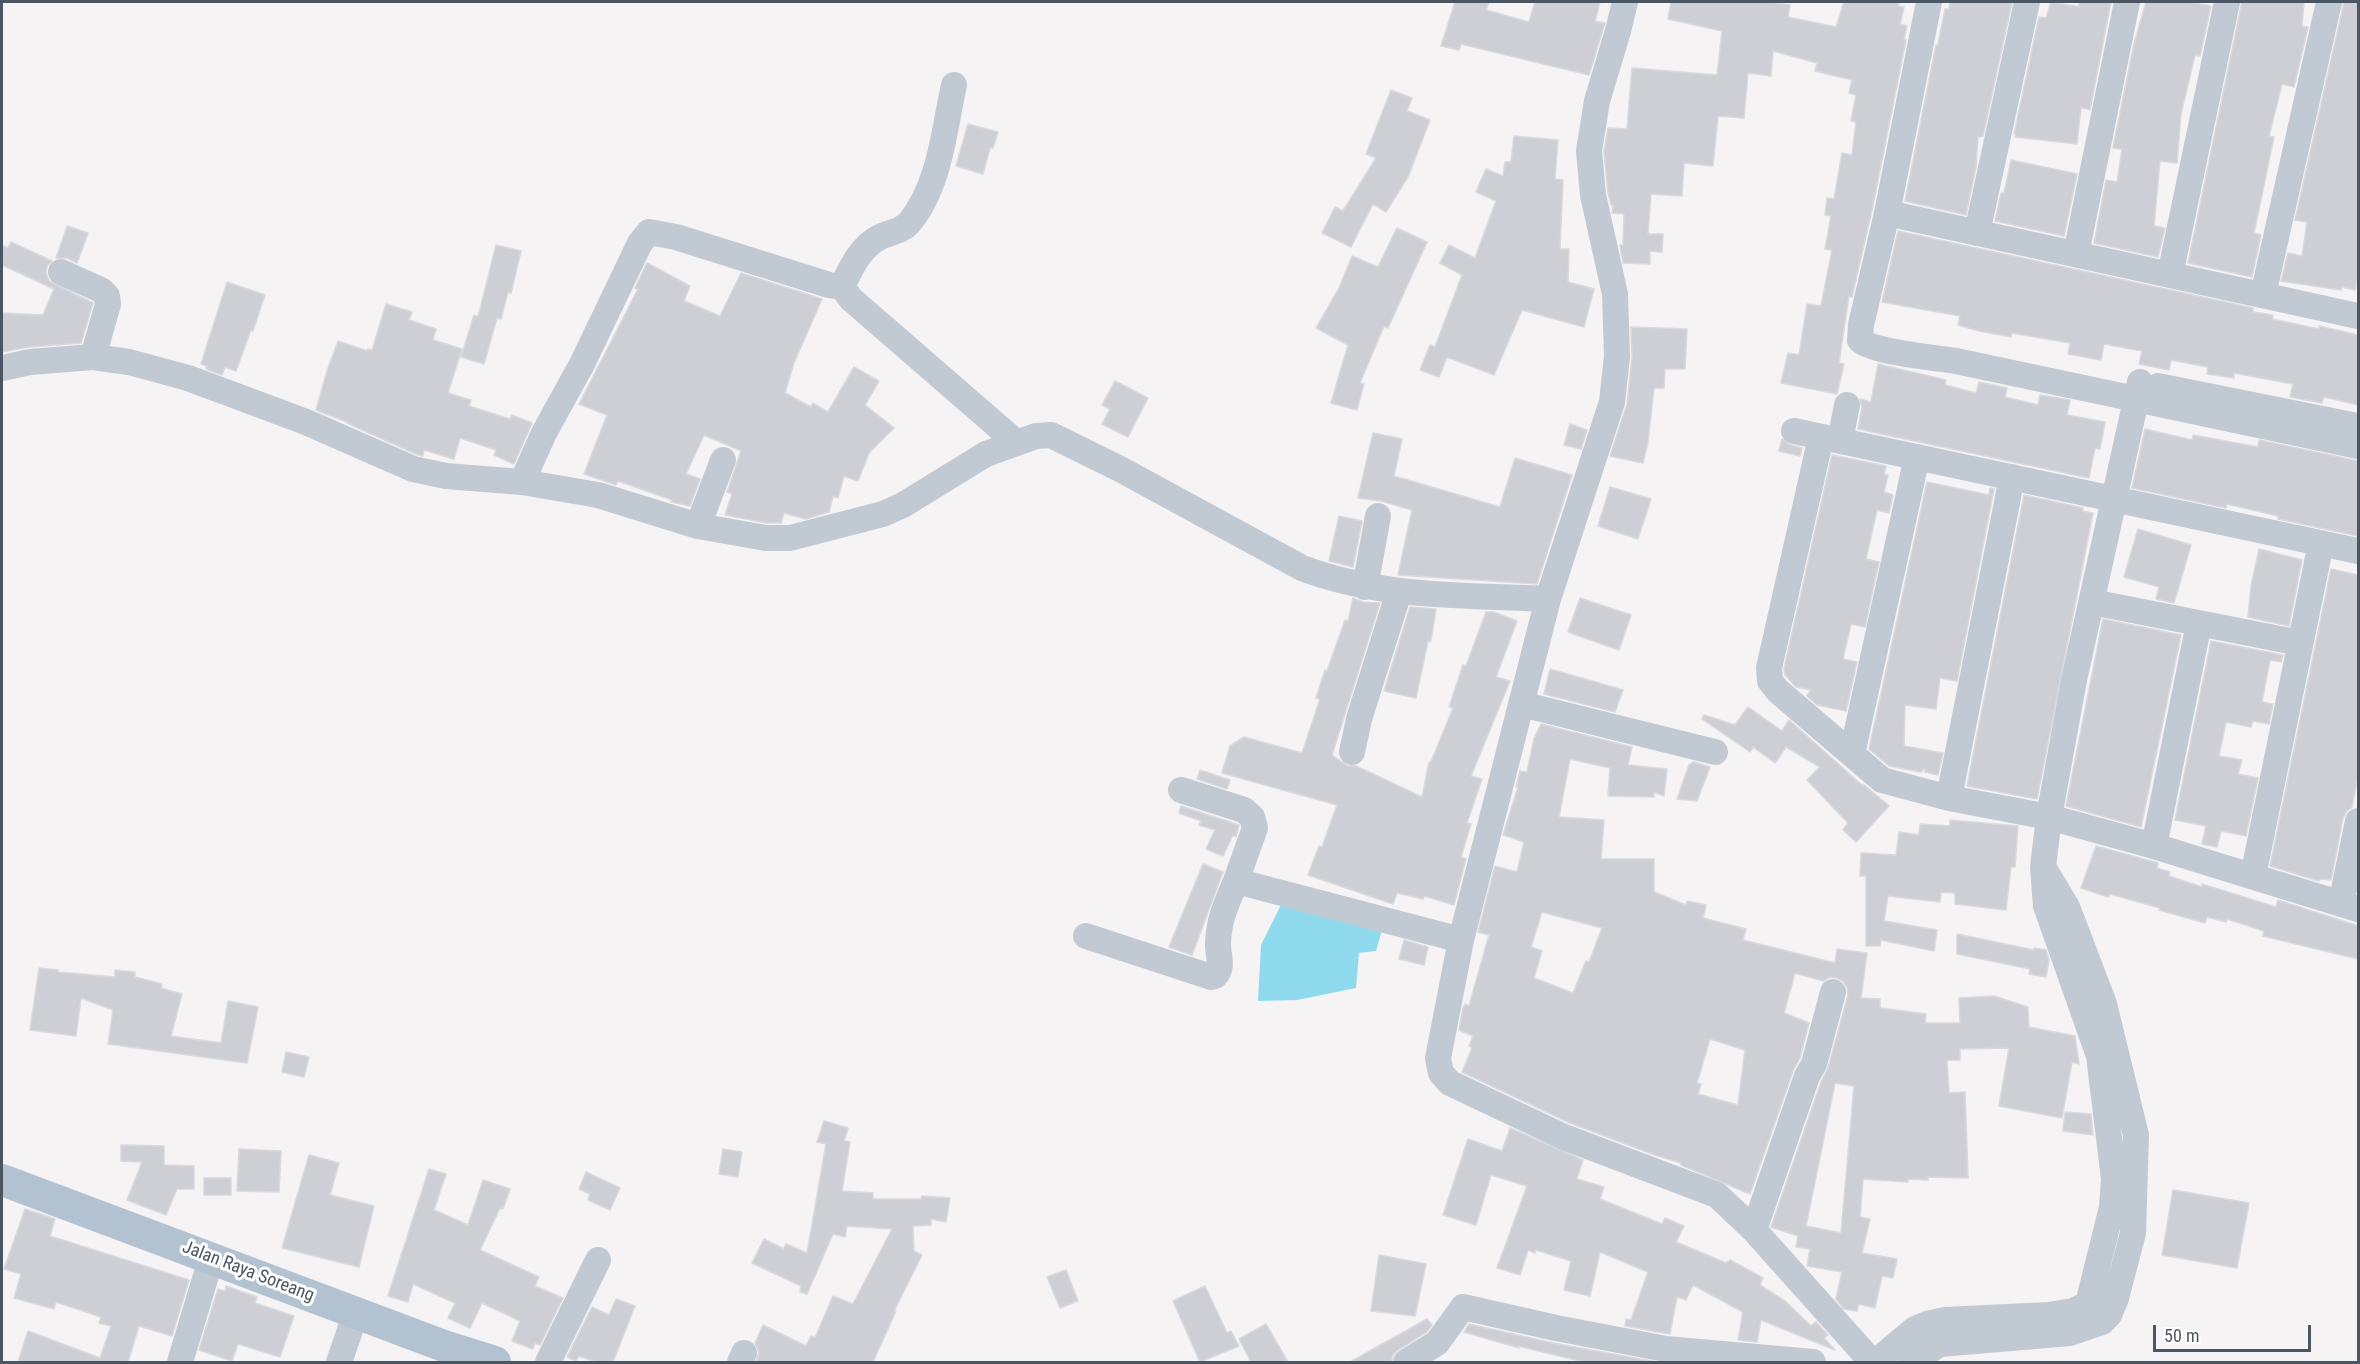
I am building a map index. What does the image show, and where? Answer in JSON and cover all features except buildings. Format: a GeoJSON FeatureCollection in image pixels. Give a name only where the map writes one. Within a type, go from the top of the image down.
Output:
{"type":"FeatureCollection","features":[{"type":"Feature","properties":{"kind":"main road","name":"Jalan Raya Soreang"},"geometry":{"type":"LineString","coordinates":[[2,1180],[356,1313],[442,1354],[495,1362]]}},
{"type":"Feature","properties":{"kind":"street"},"geometry":{"type":"LineString","coordinates":[[1625,2],[1597,101],[1589,151],[1593,195],[1615,294],[1617,356],[1612,402],[1548,599],[1461,940],[1438,1058],[1441,1073],[1445,1078],[1564,1137],[1717,1195],[1754,1230],[1872,1362]]}},
{"type":"Feature","properties":{"kind":"street"},"geometry":{"type":"LineString","coordinates":[[1929,2],[1887,213],[1861,325],[1860,340],[1864,345],[2358,426]]}},
{"type":"Feature","properties":{"kind":"street"},"geometry":{"type":"LineString","coordinates":[[1977,232],[2027,2]]}},
{"type":"Feature","properties":{"kind":"street"},"geometry":{"type":"LineString","coordinates":[[2076,254],[2127,2]]}},
{"type":"Feature","properties":{"kind":"street"},"geometry":{"type":"LineString","coordinates":[[2170,275],[2227,2]]}},
{"type":"Feature","properties":{"kind":"street"},"geometry":{"type":"LineString","coordinates":[[2263,295],[2329,2]]}},
{"type":"Feature","properties":{"kind":"street"},"geometry":{"type":"LineString","coordinates":[[842,287],[862,249],[880,237],[908,225],[916,212],[932,183],[954,84]]}},
{"type":"Feature","properties":{"kind":"street"},"geometry":{"type":"LineString","coordinates":[[1887,213],[2358,315]]}},
{"type":"Feature","properties":{"kind":"street"},"geometry":{"type":"LineString","coordinates":[[522,482],[544,433],[582,364],[640,243],[649,232],[676,237],[829,285],[842,287],[851,299],[1017,443]]}},
{"type":"Feature","properties":{"kind":"street"},"geometry":{"type":"LineString","coordinates":[[61,272],[101,290],[107,296],[108,304],[93,357]]}},
{"type":"Feature","properties":{"kind":"street"},"geometry":{"type":"LineString","coordinates":[[2,368],[30,362],[93,357],[129,362],[188,378],[306,422],[413,469],[446,476],[522,482],[598,495],[698,526],[765,538],[790,538],[883,514],[903,506],[986,454],[1043,434],[1062,439],[1302,568],[1331,579],[1399,592],[1548,599]]}},
{"type":"Feature","properties":{"kind":"street"},"geometry":{"type":"LineString","coordinates":[[2138,391],[2358,446]]}},
{"type":"Feature","properties":{"kind":"street"},"geometry":{"type":"LineString","coordinates":[[1911,1362],[1940,1344],[2070,1334],[2102,1322],[2109,1315],[2116,1298],[2133,1233],[2125,1175],[2099,1056],[2046,906],[2043,867],[2049,817],[2074,680],[2138,391]]}},
{"type":"Feature","properties":{"kind":"street"},"geometry":{"type":"LineString","coordinates":[[1846,405],[1830,439],[1769,668],[1769,676],[1778,691],[1882,780],[1949,798],[2049,817],[2154,846],[2350,906],[2358,821]]}},
{"type":"Feature","properties":{"kind":"street"},"geometry":{"type":"LineString","coordinates":[[1794,431],[2358,551]]}},
{"type":"Feature","properties":{"kind":"street"},"geometry":{"type":"LineString","coordinates":[[1852,754],[1917,457]]}},
{"type":"Feature","properties":{"kind":"street"},"geometry":{"type":"LineString","coordinates":[[698,526],[723,460]]}},
{"type":"Feature","properties":{"kind":"street"},"geometry":{"type":"LineString","coordinates":[[1949,798],[2012,477]]}},
{"type":"Feature","properties":{"kind":"street"},"geometry":{"type":"LineString","coordinates":[[1365,587],[1378,516]]}},
{"type":"Feature","properties":{"kind":"street"},"geometry":{"type":"LineString","coordinates":[[2253,876],[2321,543]]}},
{"type":"Feature","properties":{"kind":"street"},"geometry":{"type":"LineString","coordinates":[[1352,752],[1359,719],[1399,592]]}},
{"type":"Feature","properties":{"kind":"street"},"geometry":{"type":"LineString","coordinates":[[2092,602],[2300,643]]}},
{"type":"Feature","properties":{"kind":"street"},"geometry":{"type":"LineString","coordinates":[[2154,846],[2199,623]]}},
{"type":"Feature","properties":{"kind":"street"},"geometry":{"type":"LineString","coordinates":[[1521,704],[1715,752]]}},
{"type":"Feature","properties":{"kind":"street"},"geometry":{"type":"LineString","coordinates":[[1086,936],[1211,977],[1215,976],[1221,965],[1218,947],[1221,917],[1255,828],[1252,817],[1245,810],[1181,790]]}},
{"type":"Feature","properties":{"kind":"street"},"geometry":{"type":"LineString","coordinates":[[1236,881],[1461,940]]}},
{"type":"Feature","properties":{"kind":"street"},"geometry":{"type":"LineString","coordinates":[[1754,1230],[1807,1076],[1814,1064],[1833,992]]}},
{"type":"Feature","properties":{"kind":"street"},"geometry":{"type":"LineString","coordinates":[[1881,1362],[1885,1354],[1915,1329],[1927,1324],[1945,1320],[2048,1315],[2073,1311],[2086,1306],[2112,1207],[2125,1175]]}},
{"type":"Feature","properties":{"kind":"street"},"geometry":{"type":"LineString","coordinates":[[180,1362],[211,1258]]}},
{"type":"Feature","properties":{"kind":"street"},"geometry":{"type":"LineString","coordinates":[[548,1362],[598,1260]]}},
{"type":"Feature","properties":{"kind":"street"},"geometry":{"type":"LineString","coordinates":[[1406,1362],[1437,1343],[1463,1307],[1666,1349],[1813,1362]]}},
{"type":"Feature","properties":{"kind":"street"},"geometry":{"type":"LineString","coordinates":[[339,1362],[356,1313]]}},
{"type":"Feature","properties":{"kind":"water"},"geometry":{"type":"Polygon","coordinates":[[[1284,899],[1384,923],[1376,951],[1359,953],[1356,988],[1297,1000],[1258,1001],[1261,945],[1284,899]]]}}]}
